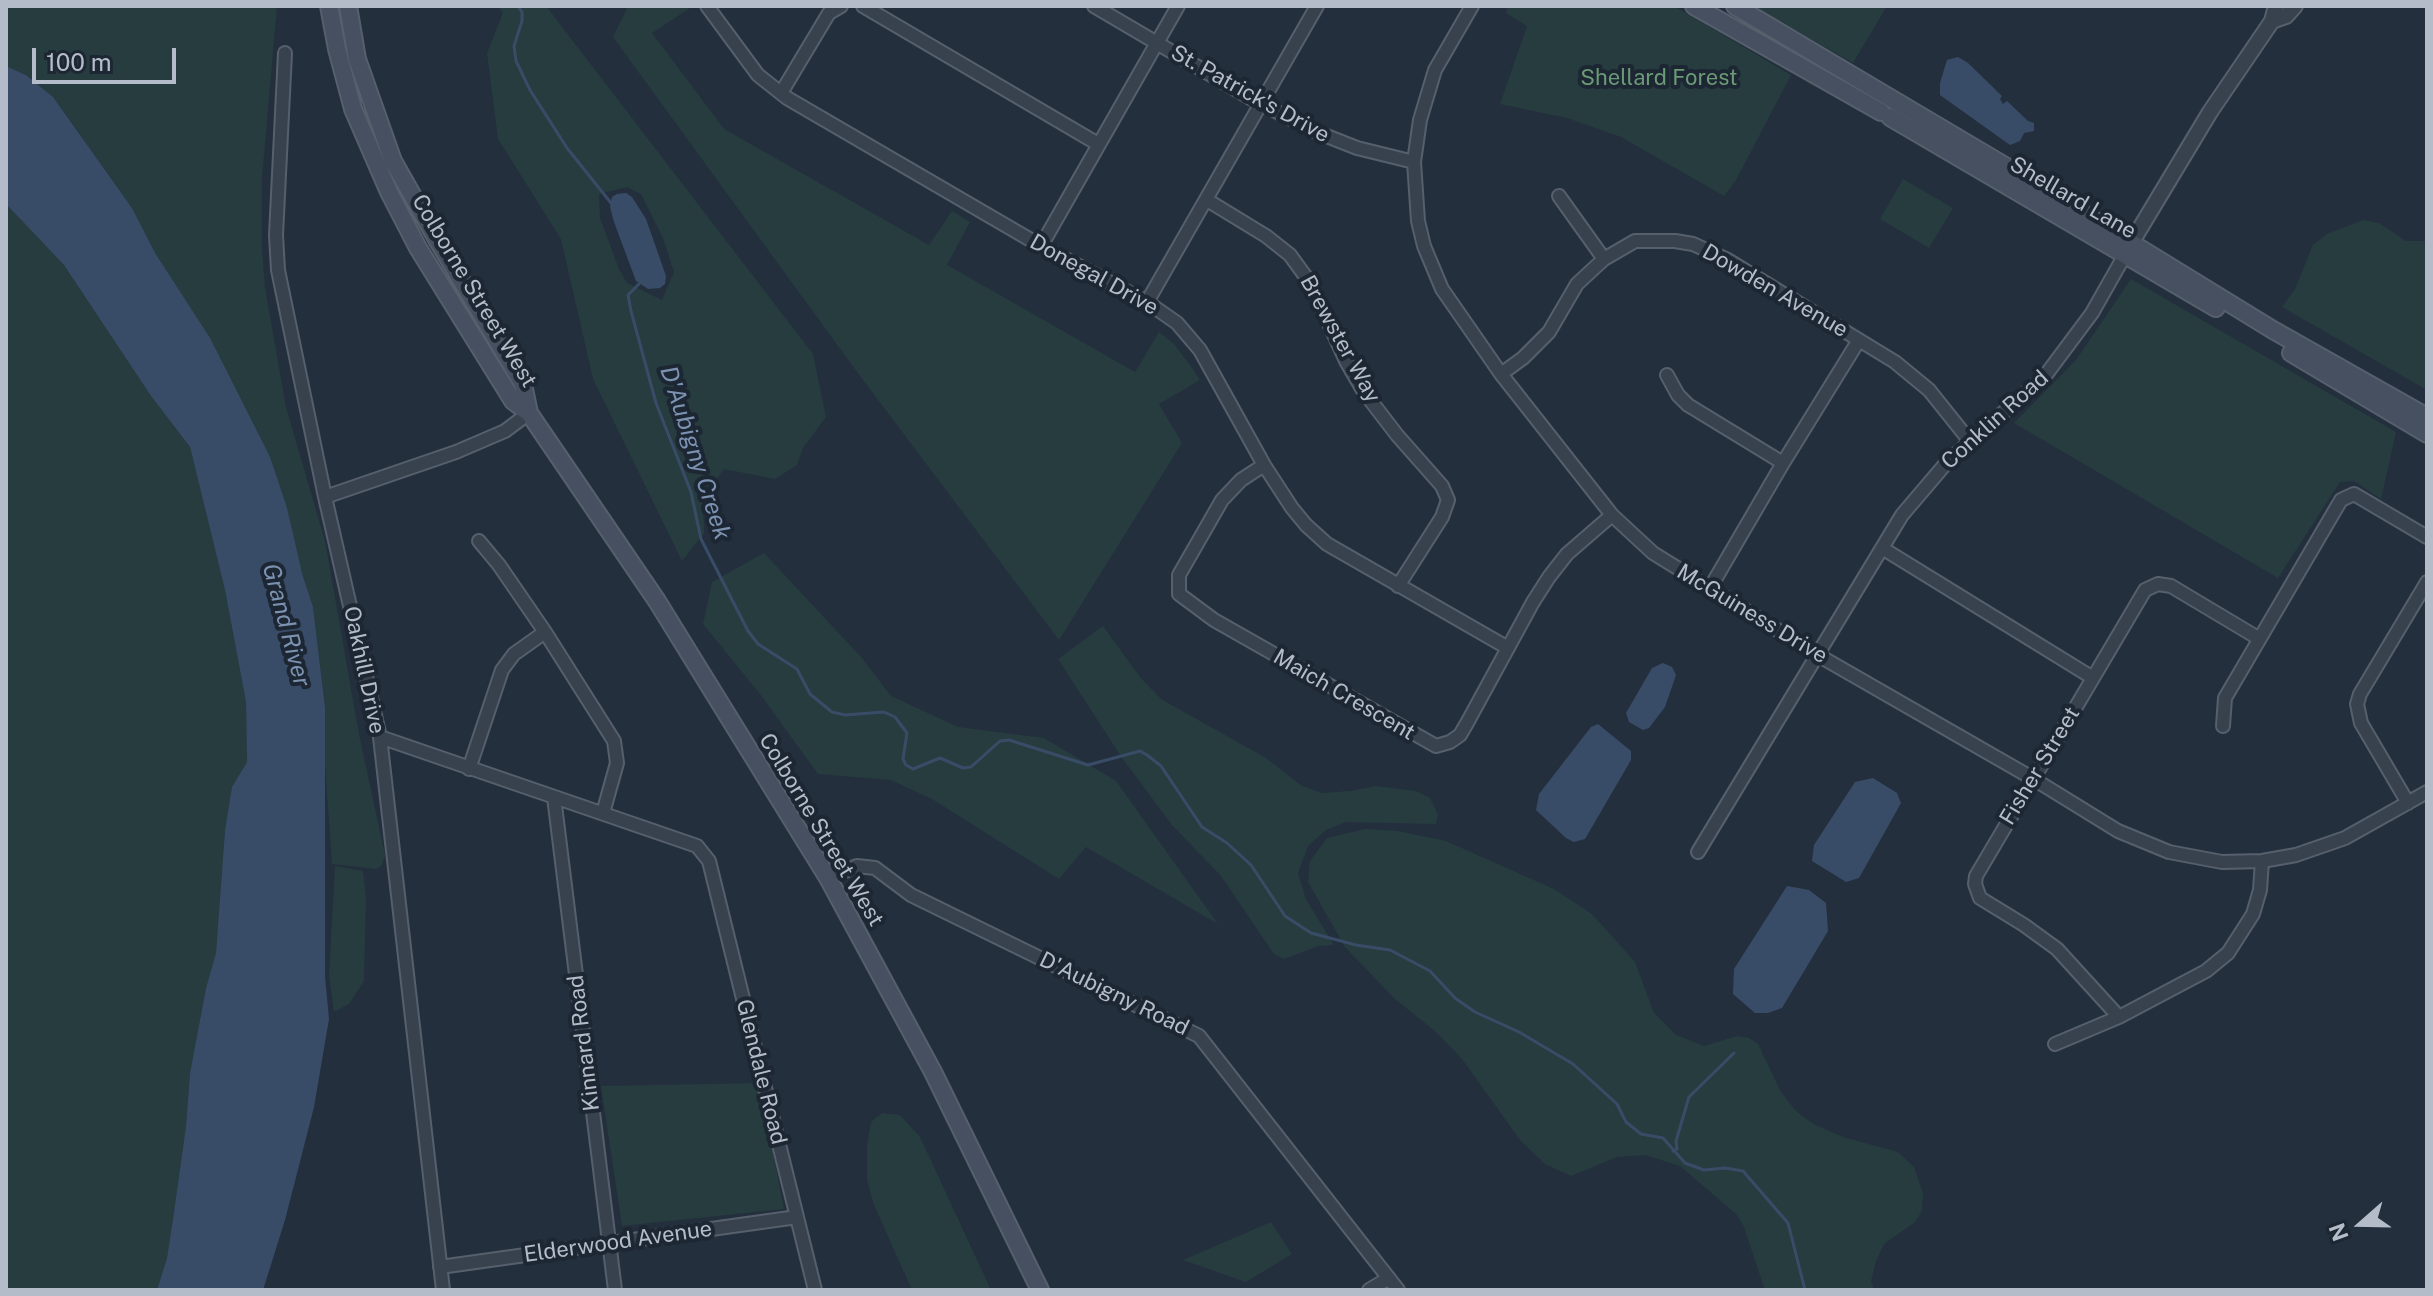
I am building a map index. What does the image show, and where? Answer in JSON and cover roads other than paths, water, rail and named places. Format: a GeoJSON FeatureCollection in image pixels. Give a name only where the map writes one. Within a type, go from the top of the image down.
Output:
{"type":"FeatureCollection","features":[{"type":"Feature","properties":{"kind":"main road","name":"Colborne Street West"},"geometry":{"type":"LineString","coordinates":[[329,6],[353,109],[389,192],[418,248],[513,401],[529,413],[657,601],[828,878],[933,1072],[1040,1290]]}},
{"type":"Feature","properties":{"kind":"main road","name":"Colborne Street West"},"geometry":{"type":"LineString","coordinates":[[348,6],[357,59],[393,161],[523,384],[529,413]]}},
{"type":"Feature","properties":{"kind":"main road","name":"Shellard Lane"},"geometry":{"type":"LineString","coordinates":[[1694,6],[2427,417]]}},
{"type":"Feature","properties":{"kind":"main road","name":"Shellard Lane"},"geometry":{"type":"LineString","coordinates":[[1735,6],[2427,434]]}},
{"type":"Feature","properties":{"kind":"street","name":"Donegal Drive"},"geometry":{"type":"LineString","coordinates":[[707,6],[758,75],[781,93],[1041,246],[1147,302],[1183,328],[1200,350],[1264,465],[1292,508],[1327,544],[1508,648]]}},
{"type":"Feature","properties":{"kind":"street"},"geometry":{"type":"LineString","coordinates":[[781,93],[829,13],[841,6]]}},
{"type":"Feature","properties":{"kind":"street"},"geometry":{"type":"LineString","coordinates":[[863,6],[1098,144]]}},
{"type":"Feature","properties":{"kind":"street","name":"St. Patrick's Drive"},"geometry":{"type":"LineString","coordinates":[[1094,6],[1259,103],[1334,140],[1414,162]]}},
{"type":"Feature","properties":{"kind":"street"},"geometry":{"type":"LineString","coordinates":[[1041,246],[1178,6]]}},
{"type":"Feature","properties":{"kind":"street"},"geometry":{"type":"LineString","coordinates":[[1147,302],[1317,6]]}},
{"type":"Feature","properties":{"kind":"street","name":"McGuiness Drive"},"geometry":{"type":"LineString","coordinates":[[1472,6],[1435,70],[1420,120],[1414,162],[1418,221],[1432,269],[1442,289],[1501,374],[1612,515],[1653,553],[1816,654],[2118,831],[2169,852],[2222,862],[2262,861],[2326,846],[2427,792]]}},
{"type":"Feature","properties":{"kind":"street","name":"Conklin Road"},"geometry":{"type":"LineString","coordinates":[[1698,852],[1902,515],[1929,480],[1969,440],[2045,376],[2092,313],[2210,112],[2272,21],[2276,6]]}},
{"type":"Feature","properties":{"kind":"street","name":"Conklin Road"},"geometry":{"type":"LineString","coordinates":[[2272,21],[2286,16],[2295,6]]}},
{"type":"Feature","properties":{"kind":"street","name":"Oakhill Drive"},"geometry":{"type":"LineString","coordinates":[[285,53],[276,235],[278,270],[325,497],[380,737],[443,1290]]}},
{"type":"Feature","properties":{"kind":"street"},"geometry":{"type":"LineString","coordinates":[[1559,196],[1604,259]]}},
{"type":"Feature","properties":{"kind":"street","name":"Brewster Way"},"geometry":{"type":"LineString","coordinates":[[1207,200],[1266,236],[1290,255],[1311,284],[1346,361],[1364,392],[1442,486],[1448,500],[1442,517],[1398,586]]}},
{"type":"Feature","properties":{"kind":"street","name":"Dowden Avenue"},"geometry":{"type":"LineString","coordinates":[[1501,374],[1523,358],[1549,332],[1577,284],[1604,259],[1635,241],[1693,244],[1728,260],[1913,376],[1929,390],[1969,440]]}},
{"type":"Feature","properties":{"kind":"street"},"geometry":{"type":"LineString","coordinates":[[1710,588],[1859,340]]}},
{"type":"Feature","properties":{"kind":"street"},"geometry":{"type":"LineString","coordinates":[[1667,375],[1678,395],[1688,405],[1783,463]]}},
{"type":"Feature","properties":{"kind":"street"},"geometry":{"type":"LineString","coordinates":[[325,497],[456,452],[505,431],[529,413]]}},
{"type":"Feature","properties":{"kind":"street","name":"Maich Crescent"},"geometry":{"type":"LineString","coordinates":[[1264,465],[1241,480],[1222,500],[1179,575],[1179,594],[1192,606],[1436,746],[1445,745],[1460,735],[1549,577],[1567,554],[1612,515]]}},
{"type":"Feature","properties":{"kind":"street"},"geometry":{"type":"LineString","coordinates":[[2223,726],[2225,698],[2341,500],[2354,494],[2427,537]]}},
{"type":"Feature","properties":{"kind":"street"},"geometry":{"type":"LineString","coordinates":[[380,737],[603,813],[617,763],[614,741],[545,632],[479,541]]}},
{"type":"Feature","properties":{"kind":"street"},"geometry":{"type":"LineString","coordinates":[[1882,548],[2093,678]]}},
{"type":"Feature","properties":{"kind":"street"},"geometry":{"type":"LineString","coordinates":[[2408,803],[2361,723],[2357,704],[2427,582]]}},
{"type":"Feature","properties":{"kind":"street","name":"Fisher Street"},"geometry":{"type":"LineString","coordinates":[[2119,1017],[2057,949],[2024,925],[1986,904],[1976,891],[1976,876],[2145,590],[2158,584],[2171,586],[2258,638]]}},
{"type":"Feature","properties":{"kind":"street"},"geometry":{"type":"LineString","coordinates":[[469,769],[502,670],[514,654],[545,632]]}},
{"type":"Feature","properties":{"kind":"street","name":"Kinnard Road"},"geometry":{"type":"LineString","coordinates":[[554,797],[615,1290]]}},
{"type":"Feature","properties":{"kind":"street","name":"Glendale Road"},"geometry":{"type":"LineString","coordinates":[[603,813],[697,846],[709,861],[815,1290]]}},
{"type":"Feature","properties":{"kind":"street"},"geometry":{"type":"LineString","coordinates":[[2055,1044],[2119,1017],[2206,971],[2228,953],[2253,914],[2260,890],[2262,861]]}},
{"type":"Feature","properties":{"kind":"street","name":"D'Aubigny Road"},"geometry":{"type":"LineString","coordinates":[[828,878],[857,866],[875,868],[911,895],[1199,1036],[1398,1290]]}},
{"type":"Feature","properties":{"kind":"street","name":"Elderwood Avenue"},"geometry":{"type":"LineString","coordinates":[[440,1267],[797,1217]]}},
{"type":"Feature","properties":{"kind":"street"},"geometry":{"type":"LineString","coordinates":[[1369,1290],[1389,1278]]}},
{"type":"Feature","properties":{"kind":"water"},"geometry":{"type":"Polygon","coordinates":[[[1958,57],[2002,96],[2003,104],[2007,101],[2034,123],[2034,131],[2024,133],[2020,141],[2010,145],[1940,95],[1947,60],[1958,57]]]}},
{"type":"Feature","properties":{"kind":"water","name":"Grand River"},"geometry":{"type":"Polygon","coordinates":[[[6,66],[26,75],[53,97],[132,208],[155,253],[210,338],[270,457],[313,607],[325,707],[325,977],[329,1019],[314,1107],[285,1220],[263,1290],[157,1290],[167,1258],[173,1219],[190,1073],[216,953],[225,830],[232,787],[247,762],[246,702],[225,590],[190,447],[151,396],[64,265],[6,204],[6,66]]]}},
{"type":"Feature","properties":{"kind":"water"},"geometry":{"type":"Polygon","coordinates":[[[626,193],[646,219],[666,276],[665,284],[660,288],[648,289],[636,281],[614,222],[610,207],[612,197],[626,193]]]}},
{"type":"Feature","properties":{"kind":"water"},"geometry":{"type":"Polygon","coordinates":[[[1663,663],[1672,667],[1676,675],[1665,707],[1649,728],[1643,730],[1629,722],[1626,713],[1652,668],[1663,663]]]}},
{"type":"Feature","properties":{"kind":"water"},"geometry":{"type":"Polygon","coordinates":[[[1598,724],[1631,751],[1631,760],[1585,839],[1574,842],[1536,810],[1539,794],[1591,727],[1598,724]]]}},
{"type":"Feature","properties":{"kind":"water"},"geometry":{"type":"Polygon","coordinates":[[[1873,778],[1897,793],[1901,803],[1859,878],[1846,882],[1812,861],[1814,845],[1855,782],[1873,778]]]}},
{"type":"Feature","properties":{"kind":"water"},"geometry":{"type":"Polygon","coordinates":[[[1787,886],[1809,890],[1826,903],[1828,931],[1782,1008],[1755,1013],[1733,994],[1734,969],[1787,886]]]}},
{"type":"Feature","properties":{"kind":"waterway","name":"D'Aubigny Creek"},"geometry":{"type":"LineString","coordinates":[[518,6],[522,21],[514,46],[516,61],[530,90],[567,148],[611,203]]}},
{"type":"Feature","properties":{"kind":"waterway","name":"D'Aubigny Creek"},"geometry":{"type":"LineString","coordinates":[[639,284],[628,295],[631,311],[656,403],[691,492],[701,539],[748,631],[758,644],[797,669],[810,694],[832,712],[845,715],[884,712],[895,717],[907,733],[903,759],[913,769],[940,758],[963,768],[971,767],[1000,741],[1009,740],[1088,765],[1140,751],[1147,755],[1161,766],[1202,827],[1227,843],[1251,865],[1285,916],[1311,933],[1390,950],[1430,971],[1455,998],[1475,1012],[1519,1032],[1573,1064],[1617,1104],[1626,1122],[1641,1134],[1663,1138],[1685,1163],[1704,1170],[1725,1168],[1743,1171],[1788,1223],[1805,1290]]}},
{"type":"Feature","properties":{"kind":"waterway"},"geometry":{"type":"LineString","coordinates":[[1673,1151],[1677,1149],[1676,1141],[1689,1097],[1734,1053]]}},
{"type":"Feature","properties":{"kind":"park label","name":"Shellard Forest"},"geometry":{"type":"Point","coordinates":[1659,78]}}]}
